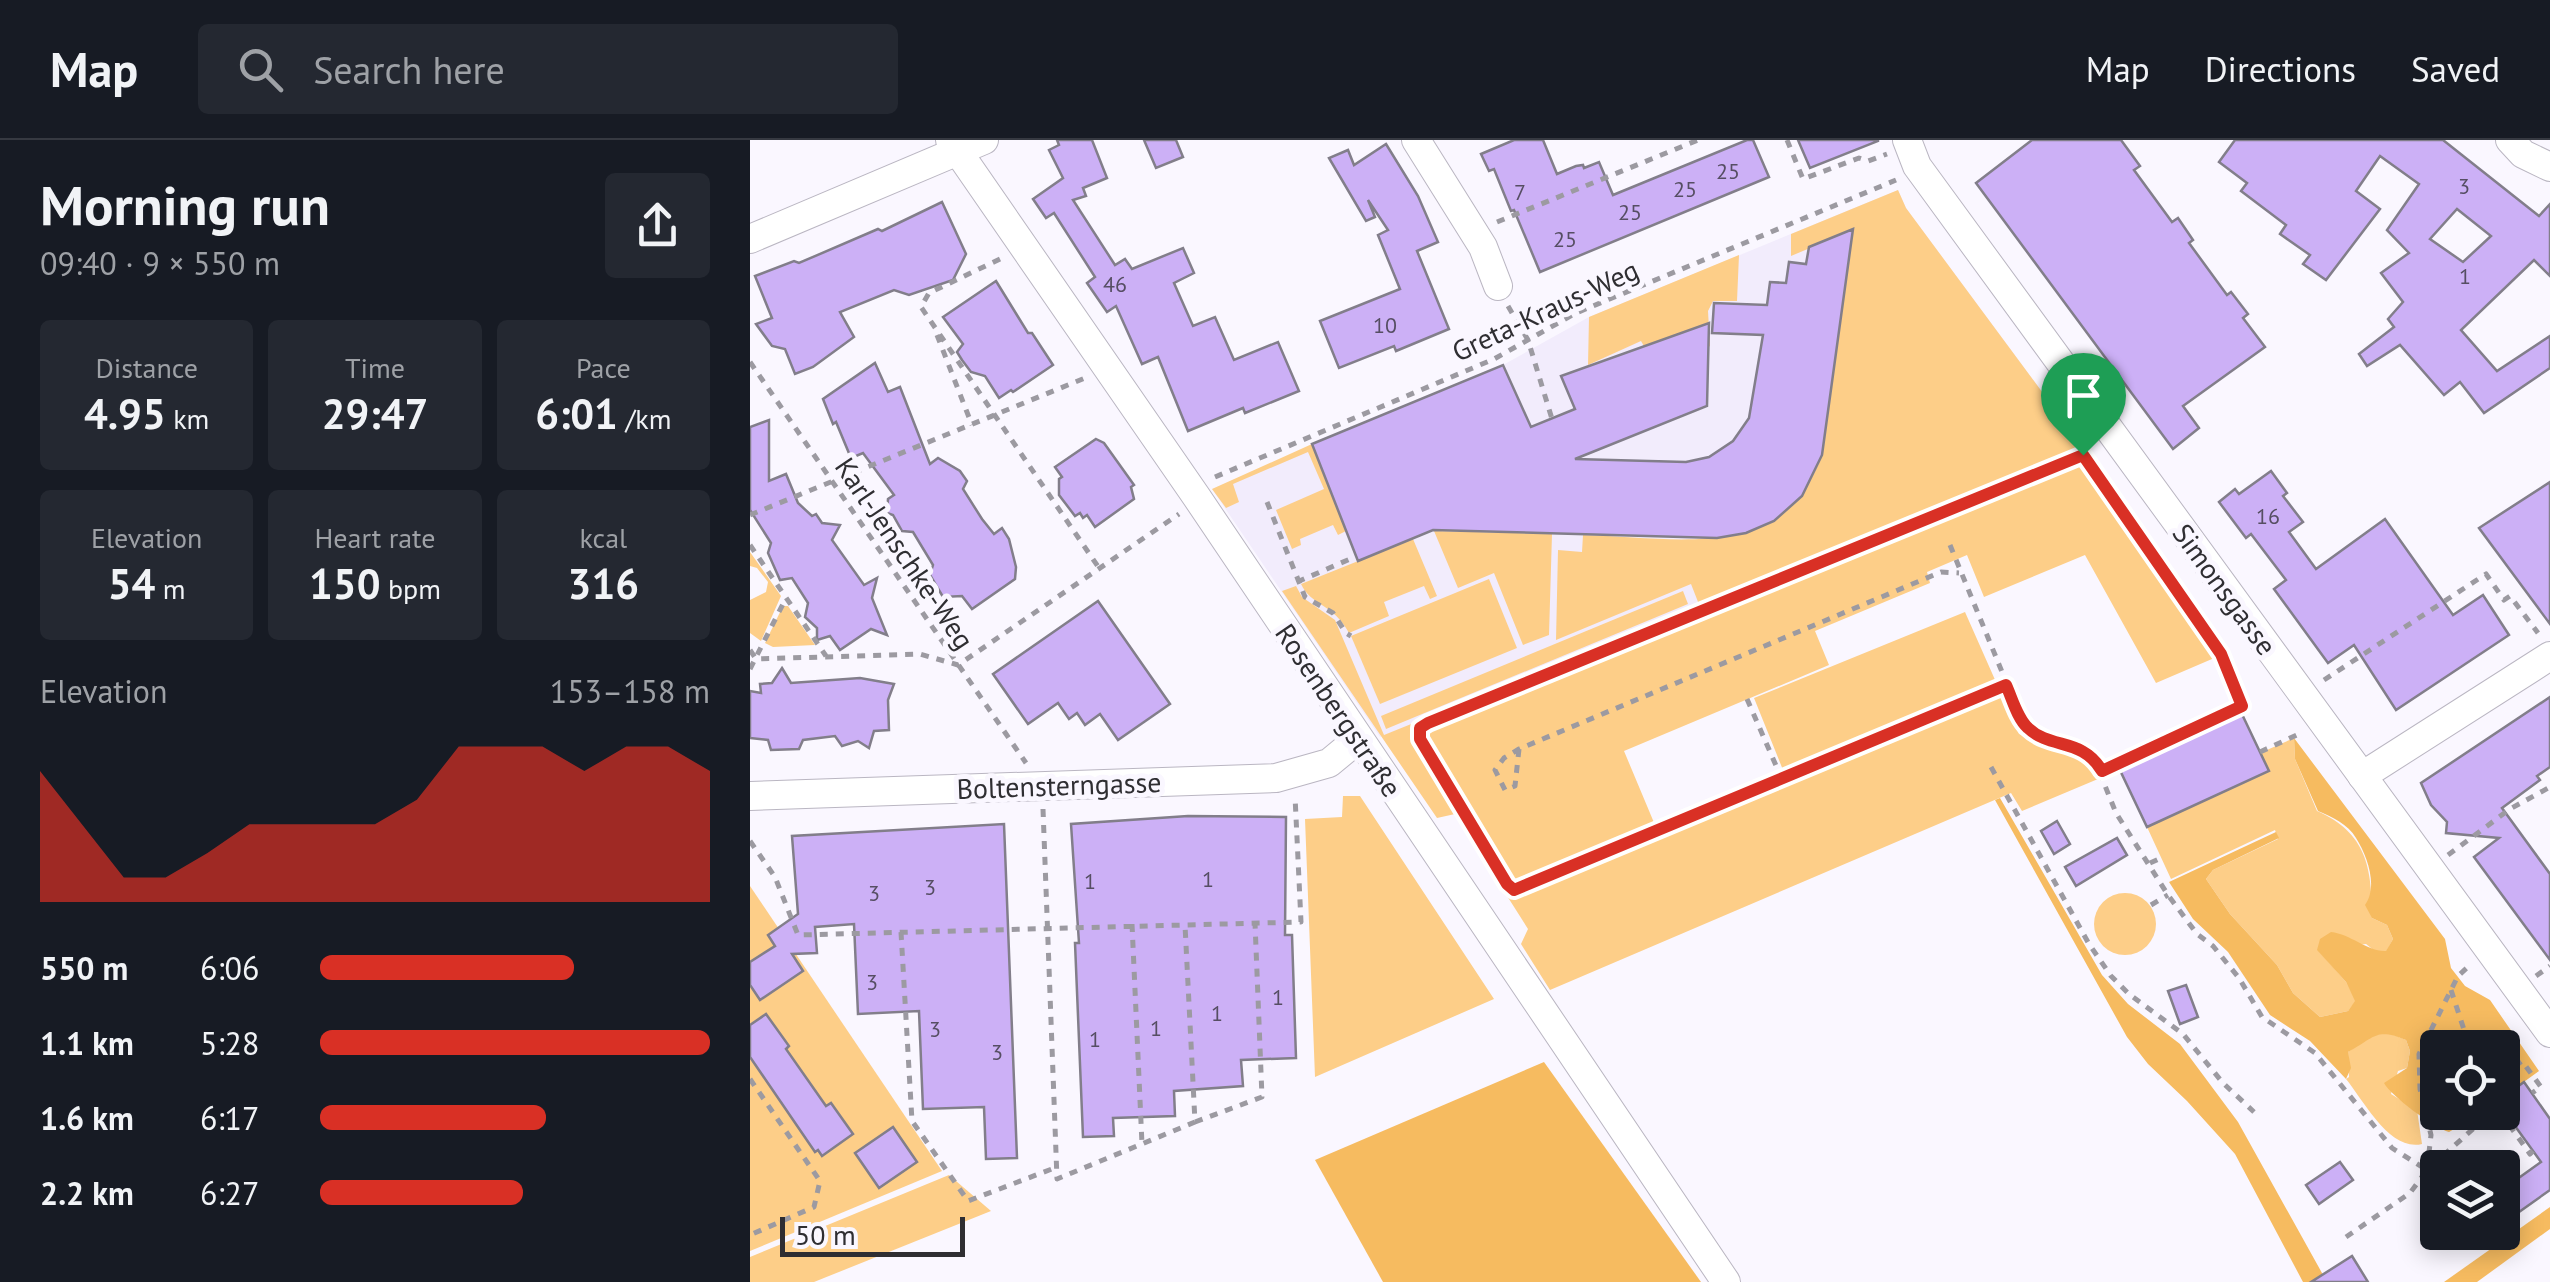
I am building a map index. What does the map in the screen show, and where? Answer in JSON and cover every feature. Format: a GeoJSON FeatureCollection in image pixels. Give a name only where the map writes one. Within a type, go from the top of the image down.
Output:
{"type":"FeatureCollection","features":[{"type":"Feature","properties":{"kind":"street"},"geometry":{"type":"LineString","coordinates":[[1416,140],[1483,246],[1498,286]]}},
{"type":"Feature","properties":{"kind":"street"},"geometry":{"type":"LineString","coordinates":[[2510,140],[2524,154],[2550,167]]}},
{"type":"Feature","properties":{"kind":"street"},"geometry":{"type":"LineString","coordinates":[[750,239],[964,144]]}},
{"type":"Feature","properties":{"kind":"street","name":"Rosenbergstraße"},"geometry":{"type":"LineString","coordinates":[[964,144],[1024,247],[1726,1282]]}},
{"type":"Feature","properties":{"kind":"street","name":"Simonsgasse"},"geometry":{"type":"LineString","coordinates":[[1899,146],[2550,1034]]}},
{"type":"Feature","properties":{"kind":"street"},"geometry":{"type":"LineString","coordinates":[[2362,776],[2548,650]]}},
{"type":"Feature","properties":{"kind":"street","name":"Boltensterngasse"},"geometry":{"type":"LineString","coordinates":[[750,796],[1276,778],[1329,763],[1358,739]]}},
{"type":"Feature","properties":{"kind":"path"},"geometry":{"type":"LineString","coordinates":[[1474,232],[1698,140]]}},
{"type":"Feature","properties":{"kind":"path"},"geometry":{"type":"LineString","coordinates":[[1787,140],[1803,179],[1859,158],[1868,161],[1899,146]]}},
{"type":"Feature","properties":{"kind":"path","name":"Greta-Kraus-Weg"},"geometry":{"type":"LineString","coordinates":[[1205,486],[1211,479],[1494,359],[1576,313],[1902,177],[1899,174]]}},
{"type":"Feature","properties":{"kind":"path"},"geometry":{"type":"LineString","coordinates":[[1024,247],[930,292],[921,307],[1099,568]]}},
{"type":"Feature","properties":{"kind":"path"},"geometry":{"type":"LineString","coordinates":[[1514,318],[1528,340],[1552,419]]}},
{"type":"Feature","properties":{"kind":"path"},"geometry":{"type":"LineString","coordinates":[[932,323],[972,425]]}},
{"type":"Feature","properties":{"kind":"path","name":"Karl-Jenschke-Weg"},"geometry":{"type":"LineString","coordinates":[[750,362],[1028,766]]}},
{"type":"Feature","properties":{"kind":"path"},"geometry":{"type":"LineString","coordinates":[[750,516],[1108,368]]}},
{"type":"Feature","properties":{"kind":"path"},"geometry":{"type":"LineString","coordinates":[[2006,685],[1514,890],[1420,739],[1420,728],[2083,455],[2221,654],[2242,706],[2102,771]]}},
{"type":"Feature","properties":{"kind":"path"},"geometry":{"type":"LineString","coordinates":[[1267,502],[1304,596],[1332,613],[1351,636]]}},
{"type":"Feature","properties":{"kind":"path"},"geometry":{"type":"LineString","coordinates":[[756,658],[920,654],[958,665],[1179,514]]}},
{"type":"Feature","properties":{"kind":"path"},"geometry":{"type":"LineString","coordinates":[[750,545],[826,656]]}},
{"type":"Feature","properties":{"kind":"path"},"geometry":{"type":"LineString","coordinates":[[1950,546],[2023,724],[2032,732],[2093,756],[2116,812],[2168,894],[2197,934],[2239,978],[2262,1017],[2316,1054],[2392,1148],[2420,1166]]}},
{"type":"Feature","properties":{"kind":"path"},"geometry":{"type":"LineString","coordinates":[[1298,582],[1350,559]]}},
{"type":"Feature","properties":{"kind":"path"},"geometry":{"type":"LineString","coordinates":[[1519,749],[1515,786],[1505,790],[1495,770],[1504,758],[1519,749],[1941,572],[1958,572],[1964,580]]}},
{"type":"Feature","properties":{"kind":"path"},"geometry":{"type":"LineString","coordinates":[[2318,684],[2486,574],[2504,600],[2510,596],[2548,650]]}},
{"type":"Feature","properties":{"kind":"path"},"geometry":{"type":"LineString","coordinates":[[750,669],[786,598]]}},
{"type":"Feature","properties":{"kind":"path"},"geometry":{"type":"LineString","coordinates":[[750,650],[756,658]]}},
{"type":"Feature","properties":{"kind":"path"},"geometry":{"type":"LineString","coordinates":[[1994,682],[2006,685]]}},
{"type":"Feature","properties":{"kind":"path"},"geometry":{"type":"LineString","coordinates":[[1747,699],[1781,777]]}},
{"type":"Feature","properties":{"kind":"path"},"geometry":{"type":"LineString","coordinates":[[2260,752],[2295,737],[2320,720]]}},
{"type":"Feature","properties":{"kind":"path"},"geometry":{"type":"LineString","coordinates":[[1991,766],[2089,944],[2129,994],[2183,1034],[2223,1084],[2254,1112]]}},
{"type":"Feature","properties":{"kind":"path"},"geometry":{"type":"LineString","coordinates":[[750,841],[774,877],[798,935],[1302,922],[1293,773]]}},
{"type":"Feature","properties":{"kind":"path"},"geometry":{"type":"LineString","coordinates":[[2430,869],[2510,809],[2550,787]]}},
{"type":"Feature","properties":{"kind":"path"},"geometry":{"type":"LineString","coordinates":[[1042,800],[1057,1180],[1262,1096],[1255,923]]}},
{"type":"Feature","properties":{"kind":"path"},"geometry":{"type":"LineString","coordinates":[[2150,864],[2161,858]]}},
{"type":"Feature","properties":{"kind":"path"},"geometry":{"type":"LineString","coordinates":[[2151,906],[2168,894]]}},
{"type":"Feature","properties":{"kind":"path"},"geometry":{"type":"LineString","coordinates":[[1132,924],[1142,1144]]}},
{"type":"Feature","properties":{"kind":"path"},"geometry":{"type":"LineString","coordinates":[[1185,925],[1195,1122]]}},
{"type":"Feature","properties":{"kind":"path"},"geometry":{"type":"LineString","coordinates":[[901,932],[912,1121],[968,1201],[1057,1167]]}},
{"type":"Feature","properties":{"kind":"path"},"geometry":{"type":"LineString","coordinates":[[2429,1150],[2431,1136],[2420,1088],[2419,1054],[2458,976],[2487,947]]}},
{"type":"Feature","properties":{"kind":"path"},"geometry":{"type":"LineString","coordinates":[[2451,990],[2464,1030]]}},
{"type":"Feature","properties":{"kind":"path"},"geometry":{"type":"LineString","coordinates":[[2520,1063],[2541,1087],[2532,1094]]}},
{"type":"Feature","properties":{"kind":"path"},"geometry":{"type":"LineString","coordinates":[[750,1080],[820,1181],[814,1207],[750,1235]]}},
{"type":"Feature","properties":{"kind":"path"},"geometry":{"type":"LineString","coordinates":[[2451,1150],[2475,1130]]}},
{"type":"Feature","properties":{"kind":"path"},"geometry":{"type":"LineString","coordinates":[[2510,1130],[2530,1154],[2534,1152]]}},
{"type":"Feature","properties":{"kind":"path"},"geometry":{"type":"LineString","coordinates":[[2346,1238],[2391,1209],[2420,1179]]}},
{"type":"Feature","properties":{"kind":"shaded area"},"geometry":{"type":"Polygon","coordinates":[[[1898,190],[1906,208],[2085,450],[1380,737],[1212,489],[1503,365],[1589,317],[1898,190]]]}},
{"type":"Feature","properties":{"kind":"shaded area"},"geometry":{"type":"Polygon","coordinates":[[[1898,190],[1906,208],[2085,450],[1947,506],[1949,513],[2083,458],[2219,656],[2156,683],[2085,555],[1984,597],[1967,555],[1927,572],[1930,583],[1815,631],[1829,665],[1624,751],[1655,825],[1783,770],[1754,698],[1965,612],[2019,734],[2074,755],[2098,779],[2022,811],[2011,793],[1550,990],[1521,944],[1528,929],[1455,814],[1437,818],[1282,591],[1296,586],[1302,597],[1335,620],[1384,735],[1700,607],[1691,584],[1556,640],[1558,550],[1582,552],[1583,535],[1723,537],[1754,529],[1781,514],[1804,490],[1822,455],[1853,230],[1791,256],[1791,234],[1898,190]]]}},
{"type":"Feature","properties":{"kind":"shaded area"},"geometry":{"type":"Polygon","coordinates":[[[1739,255],[1737,301],[1713,301],[1708,311],[1710,346],[1700,351],[1700,326],[1645,348],[1641,341],[1588,365],[1589,317],[1739,255]]]}},
{"type":"Feature","properties":{"kind":"shaded area"},"geometry":{"type":"Polygon","coordinates":[[[1312,444],[1334,501],[1354,519],[1343,524],[1346,531],[1338,535],[1333,525],[1300,539],[1301,545],[1292,549],[1276,510],[1324,489],[1308,452],[1233,484],[1239,502],[1226,508],[1212,489],[1312,444]]]}},
{"type":"Feature","properties":{"kind":"shaded area"},"geometry":{"type":"Polygon","coordinates":[[[1434,531],[1552,534],[1549,635],[1523,645],[1494,573],[1458,588],[1434,531]]]}},
{"type":"Feature","properties":{"kind":"shaded area"},"geometry":{"type":"Polygon","coordinates":[[[1413,539],[1437,596],[1430,599],[1424,586],[1384,602],[1389,616],[1349,633],[1301,584],[1413,539]]]}},
{"type":"Feature","properties":{"kind":"shaded area"},"geometry":{"type":"Polygon","coordinates":[[[750,552],[781,596],[761,641],[750,633],[750,600],[766,592],[768,582],[757,568],[750,566],[750,552]]]}},
{"type":"Feature","properties":{"kind":"shaded area"},"geometry":{"type":"Polygon","coordinates":[[[1489,579],[1517,648],[1380,704],[1351,636],[1489,579]]]}},
{"type":"Feature","properties":{"kind":"shaded area"},"geometry":{"type":"Polygon","coordinates":[[[1683,591],[1688,604],[1386,729],[1381,716],[1683,591]]]}},
{"type":"Feature","properties":{"kind":"shaded area"},"geometry":{"type":"Polygon","coordinates":[[[783,606],[788,606],[815,645],[773,647],[765,643],[783,606]]]}},
{"type":"Feature","properties":{"kind":"shaded area"},"geometry":{"type":"Polygon","coordinates":[[[2294,738],[2295,759],[2317,811],[2347,830],[2356,841],[2368,868],[2372,918],[2387,925],[2393,939],[2386,952],[2376,952],[2366,944],[2318,950],[2346,982],[2356,1001],[2348,1011],[2320,1017],[2293,993],[2277,965],[2230,914],[2206,879],[2213,870],[2278,839],[2275,830],[2171,879],[2147,827],[2269,771],[2260,753],[2294,738]]]}},
{"type":"Feature","properties":{"kind":"shaded area"},"geometry":{"type":"Polygon","coordinates":[[[2294,738],[2445,939],[2451,968],[2465,986],[2490,1000],[2511,1030],[2420,1030],[2420,1115],[2384,1083],[2407,1068],[2410,1051],[2406,1040],[2381,1034],[2348,1052],[2351,1068],[2346,1079],[2310,1041],[2270,1015],[2228,952],[2193,919],[2169,882],[2276,832],[2279,838],[2213,870],[2206,879],[2230,914],[2277,965],[2293,993],[2320,1017],[2348,1011],[2355,1001],[2346,982],[2317,950],[2320,939],[2331,932],[2386,951],[2393,939],[2387,925],[2372,918],[2365,905],[2371,890],[2368,863],[2353,833],[2318,811],[2295,759],[2294,738]]]}},
{"type":"Feature","properties":{"kind":"shaded area"},"geometry":{"type":"Polygon","coordinates":[[[1343,796],[1360,796],[1494,999],[1315,1077],[1305,819],[1342,817],[1343,796]]]}},
{"type":"Feature","properties":{"kind":"shaded area"},"geometry":{"type":"Polygon","coordinates":[[[2000,798],[2102,975],[2128,1004],[2180,1044],[2238,1122],[2327,1282],[2303,1282],[2235,1154],[2127,1037],[1995,800],[2000,798]]]}},
{"type":"Feature","properties":{"kind":"shaded area"},"geometry":{"type":"Polygon","coordinates":[[[750,886],[942,1171],[750,1251],[750,886]]]}},
{"type":"Feature","properties":{"kind":"shaded area"},"geometry":{"type":"Polygon","coordinates":[[[2125,893],[2147,902],[2156,924],[2147,946],[2125,955],[2103,946],[2094,924],[2103,902],[2125,893]]]}},
{"type":"Feature","properties":{"kind":"shaded area"},"geometry":{"type":"Polygon","coordinates":[[[2387,1032],[2406,1040],[2410,1051],[2407,1068],[2398,1071],[2391,1094],[2417,1110],[2422,1144],[2410,1144],[2389,1133],[2346,1079],[2348,1052],[2369,1037],[2387,1032]]]}},
{"type":"Feature","properties":{"kind":"shaded area"},"geometry":{"type":"Polygon","coordinates":[[[2520,1043],[2539,1071],[2520,1085],[2520,1043]]]}},
{"type":"Feature","properties":{"kind":"shaded area"},"geometry":{"type":"Polygon","coordinates":[[[1544,1062],[1701,1282],[1383,1282],[1315,1160],[1544,1062]]]}},
{"type":"Feature","properties":{"kind":"shaded area"},"geometry":{"type":"Polygon","coordinates":[[[949,1175],[991,1211],[814,1282],[750,1282],[750,1257],[949,1175]]]}},
{"type":"Feature","properties":{"kind":"shaded area"},"geometry":{"type":"Polygon","coordinates":[[[2550,1207],[2550,1229],[2477,1282],[2444,1282],[2489,1250],[2520,1250],[2520,1228],[2550,1207]]]}},
{"type":"Feature","properties":{"kind":"building"},"geometry":{"type":"Polygon","coordinates":[[[1057,140],[1092,140],[1107,178],[1083,188],[1086,196],[1073,200],[1115,265],[1125,259],[1132,269],[1183,248],[1194,273],[1174,283],[1193,326],[1215,317],[1234,360],[1278,342],[1299,391],[1188,431],[1158,357],[1142,364],[1116,306],[1107,312],[1087,283],[1095,277],[1054,213],[1046,218],[1033,199],[1063,178],[1049,150],[1059,145],[1057,140]]]}},
{"type":"Feature","properties":{"kind":"building"},"geometry":{"type":"Polygon","coordinates":[[[1144,140],[1176,140],[1183,157],[1156,168],[1144,140]]]}},
{"type":"Feature","properties":{"kind":"building"},"geometry":{"type":"Polygon","coordinates":[[[1514,140],[1543,140],[1557,174],[1599,162],[1613,195],[1747,140],[1753,140],[1769,177],[1540,272],[1494,169],[1489,171],[1481,154],[1514,140]]]}},
{"type":"Feature","properties":{"kind":"building"},"geometry":{"type":"Polygon","coordinates":[[[1798,140],[1878,140],[1878,141],[1810,168],[1798,140]]]}},
{"type":"Feature","properties":{"kind":"building"},"geometry":{"type":"Polygon","coordinates":[[[2032,140],[2121,140],[2140,166],[2134,170],[2172,222],[2178,218],[2193,240],[2189,243],[2227,295],[2231,292],[2248,314],[2243,318],[2265,347],[2183,406],[2199,428],[2173,449],[1976,183],[2032,140]]]}},
{"type":"Feature","properties":{"kind":"building"},"geometry":{"type":"Polygon","coordinates":[[[2235,140],[2443,140],[2539,216],[2550,204],[2550,276],[2534,260],[2461,330],[2497,371],[2550,336],[2550,368],[2484,413],[2460,382],[2444,395],[2400,345],[2367,366],[2359,354],[2394,327],[2388,319],[2403,302],[2381,273],[2409,253],[2387,230],[2419,184],[2380,156],[2356,191],[2380,209],[2326,280],[2303,264],[2310,255],[2280,234],[2286,225],[2241,191],[2247,183],[2219,162],[2235,140]],[[2457,209],[2430,239],[2463,262],[2491,236],[2457,209]]]}},
{"type":"Feature","properties":{"kind":"building"},"geometry":{"type":"Polygon","coordinates":[[[1386,144],[1418,196],[1438,242],[1417,251],[1449,329],[1396,351],[1394,346],[1339,368],[1320,321],[1400,289],[1378,235],[1388,230],[1368,200],[1375,217],[1366,221],[1329,158],[1348,150],[1354,165],[1386,144]]]}},
{"type":"Feature","properties":{"kind":"building"},"geometry":{"type":"Polygon","coordinates":[[[942,202],[966,254],[953,280],[909,295],[894,290],[840,312],[854,337],[813,367],[795,374],[785,349],[772,346],[756,324],[772,318],[755,276],[794,261],[799,263],[878,229],[882,231],[942,202]]]}},
{"type":"Feature","properties":{"kind":"building"},"geometry":{"type":"Polygon","coordinates":[[[1853,229],[1822,455],[1802,496],[1774,521],[1746,533],[1717,538],[1433,530],[1358,561],[1312,444],[1503,365],[1531,427],[1575,409],[1561,376],[1709,323],[1707,406],[1575,459],[1686,462],[1709,457],[1733,441],[1749,418],[1763,335],[1712,333],[1714,303],[1767,305],[1770,282],[1786,283],[1789,262],[1806,264],[1809,247],[1853,229]]]}},
{"type":"Feature","properties":{"kind":"building"},"geometry":{"type":"Polygon","coordinates":[[[996,281],[1053,365],[999,398],[985,376],[971,372],[962,360],[957,352],[963,344],[943,317],[996,281]]]}},
{"type":"Feature","properties":{"kind":"building"},"geometry":{"type":"Polygon","coordinates":[[[875,363],[888,392],[900,387],[930,464],[938,458],[960,471],[967,481],[963,489],[982,519],[994,534],[1002,528],[1009,539],[1015,579],[972,609],[962,596],[943,597],[930,575],[933,565],[913,532],[902,531],[893,515],[887,513],[888,499],[894,495],[863,453],[851,458],[823,399],[875,363]]]}},
{"type":"Feature","properties":{"kind":"building"},"geometry":{"type":"Polygon","coordinates":[[[769,420],[769,481],[786,474],[798,503],[812,516],[816,514],[822,523],[840,525],[832,540],[864,585],[877,578],[872,598],[887,635],[871,629],[840,650],[830,636],[817,640],[817,628],[805,617],[808,603],[792,578],[780,580],[768,553],[771,543],[750,510],[750,427],[769,420]]]}},
{"type":"Feature","properties":{"kind":"building"},"geometry":{"type":"Polygon","coordinates":[[[1096,439],[1104,443],[1134,485],[1134,499],[1095,527],[1087,515],[1075,516],[1059,495],[1062,477],[1055,467],[1096,439]]]}},
{"type":"Feature","properties":{"kind":"building"},"geometry":{"type":"Polygon","coordinates":[[[2271,471],[2287,493],[2283,496],[2303,522],[2289,532],[2316,569],[2385,519],[2453,615],[2483,595],[2509,635],[2396,710],[2354,645],[2328,663],[2274,589],[2286,580],[2251,534],[2246,538],[2219,502],[2235,489],[2239,494],[2271,471]]]}},
{"type":"Feature","properties":{"kind":"building"},"geometry":{"type":"Polygon","coordinates":[[[2550,482],[2550,624],[2479,528],[2550,482]]]}},
{"type":"Feature","properties":{"kind":"building"},"geometry":{"type":"Polygon","coordinates":[[[1098,601],[1170,704],[1118,740],[1100,714],[1085,725],[1077,713],[1069,719],[1058,703],[1028,724],[993,674],[1098,601]]]}},
{"type":"Feature","properties":{"kind":"building"},"geometry":{"type":"Polygon","coordinates":[[[782,668],[791,683],[860,678],[894,684],[888,700],[889,730],[874,731],[869,748],[858,741],[842,746],[835,736],[803,740],[799,749],[771,750],[768,740],[750,738],[750,691],[761,693],[760,684],[772,683],[782,668]]]}},
{"type":"Feature","properties":{"kind":"building"},"geometry":{"type":"Polygon","coordinates":[[[2550,697],[2550,767],[2537,776],[2540,780],[2502,808],[2550,874],[2550,960],[2474,857],[2499,838],[2446,833],[2447,822],[2431,805],[2421,783],[2550,697]]]}},
{"type":"Feature","properties":{"kind":"building"},"geometry":{"type":"Polygon","coordinates":[[[2240,710],[2269,771],[2147,827],[2118,766],[2240,710]]]}},
{"type":"Feature","properties":{"kind":"building"},"geometry":{"type":"Polygon","coordinates":[[[1188,816],[1286,817],[1285,935],[1292,935],[1296,1058],[1241,1060],[1243,1086],[1174,1091],[1175,1116],[1113,1118],[1114,1136],[1083,1137],[1075,943],[1079,943],[1071,824],[1188,816]]]}},
{"type":"Feature","properties":{"kind":"building"},"geometry":{"type":"Polygon","coordinates":[[[2057,821],[2070,844],[2054,854],[2041,831],[2057,821]]]}},
{"type":"Feature","properties":{"kind":"building"},"geometry":{"type":"Polygon","coordinates":[[[1004,824],[1017,1158],[986,1159],[984,1107],[923,1109],[919,1011],[858,1014],[854,924],[815,927],[817,953],[792,954],[803,971],[760,1000],[750,985],[750,962],[775,946],[768,935],[798,914],[792,836],[1004,824]]]}},
{"type":"Feature","properties":{"kind":"building"},"geometry":{"type":"Polygon","coordinates":[[[2117,838],[2127,855],[2076,886],[2065,867],[2117,838]]]}},
{"type":"Feature","properties":{"kind":"building"},"geometry":{"type":"Polygon","coordinates":[[[2186,985],[2198,1017],[2180,1024],[2168,991],[2186,985]]]}},
{"type":"Feature","properties":{"kind":"building"},"geometry":{"type":"Polygon","coordinates":[[[766,1014],[826,1106],[831,1103],[853,1134],[822,1156],[818,1150],[815,1152],[750,1057],[750,1025],[766,1014]]]}},
{"type":"Feature","properties":{"kind":"building"},"geometry":{"type":"Polygon","coordinates":[[[2524,1082],[2550,1119],[2550,1190],[2520,1211],[2520,1177],[2541,1162],[2518,1130],[2520,1085],[2524,1082]]]}},
{"type":"Feature","properties":{"kind":"building"},"geometry":{"type":"Polygon","coordinates":[[[893,1127],[917,1162],[879,1188],[855,1153],[893,1127]]]}},
{"type":"Feature","properties":{"kind":"building"},"geometry":{"type":"Polygon","coordinates":[[[2340,1162],[2353,1180],[2319,1204],[2306,1185],[2340,1162]]]}},
{"type":"Feature","properties":{"kind":"building"},"geometry":{"type":"Polygon","coordinates":[[[2352,1256],[2368,1282],[2311,1282],[2352,1256]]]}},
{"type":"Feature","properties":{"kind":"route"},"geometry":{"type":"LineString","coordinates":[[2083,455],[2221,654],[2242,706],[2102,771],[2093,756],[2032,732],[2023,724],[2006,685],[1514,890],[1420,739],[1420,728],[1428,723],[2083,455]]}}]}
